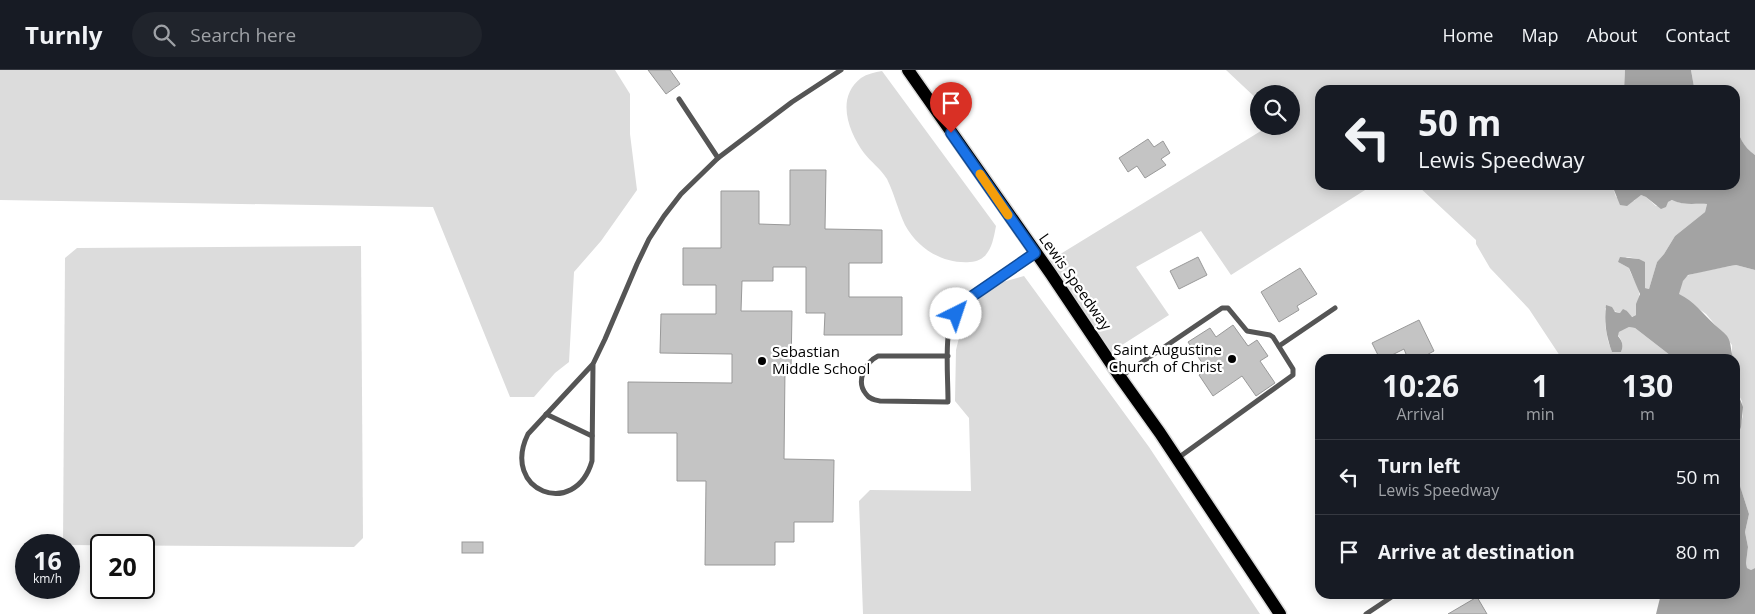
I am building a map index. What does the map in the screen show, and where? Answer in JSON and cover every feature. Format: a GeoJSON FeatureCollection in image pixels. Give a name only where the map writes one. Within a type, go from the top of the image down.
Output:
{"type":"FeatureCollection","features":[{"type":"Feature","properties":{"kind":"main road","name":"Lewis Speedway"},"geometry":{"type":"LineString","coordinates":[[908,70],[1177,458],[1280,614]]}},
{"type":"Feature","properties":{"kind":"lane"},"geometry":{"type":"LineString","coordinates":[[593,364],[592,460],[588,474],[583,481],[566,492],[556,493],[539,488],[531,483],[524,474],[521,456],[522,446],[528,434],[593,364],[637,264],[649,239],[664,216],[681,194],[718,158],[792,102],[841,70]]}},
{"type":"Feature","properties":{"kind":"lane"},"geometry":{"type":"LineString","coordinates":[[679,99],[718,158]]}},
{"type":"Feature","properties":{"kind":"lane"},"geometry":{"type":"LineString","coordinates":[[948,356],[878,356],[868,362],[865,367],[862,378],[863,389],[870,398],[880,401],[948,402],[948,356],[948,336],[951,325],[963,305],[971,297],[1035,253]]}},
{"type":"Feature","properties":{"kind":"lane"},"geometry":{"type":"LineString","coordinates":[[1120,377],[1225,307],[1228,308],[1247,331],[1270,335],[1279,346],[1293,369],[1293,375],[1177,458]]}},
{"type":"Feature","properties":{"kind":"lane"},"geometry":{"type":"LineString","coordinates":[[1279,346],[1335,308]]}},
{"type":"Feature","properties":{"kind":"lane"},"geometry":{"type":"LineString","coordinates":[[546,414],[592,436]]}},
{"type":"Feature","properties":{"kind":"lane"},"geometry":{"type":"LineString","coordinates":[[1366,614],[1388,599]]}},
{"type":"Feature","properties":{"kind":"shaded area"},"geometry":{"type":"Polygon","coordinates":[[[0,70],[615,70],[630,94],[630,134],[637,190],[601,241],[574,272],[569,362],[555,373],[534,397],[510,397],[433,207],[0,200],[0,70]]]}},
{"type":"Feature","properties":{"kind":"shaded area"},"geometry":{"type":"Polygon","coordinates":[[[1226,70],[1625,70],[1624,85],[1315,85],[1315,190],[1365,190],[1231,275],[1201,231],[1136,267],[1169,315],[1111,352],[1049,261],[1254,135],[1300,135],[1300,85],[1250,85],[1250,93],[1226,70]]]}},
{"type":"Feature","properties":{"kind":"shaded area"},"geometry":{"type":"Polygon","coordinates":[[[1625,70],[1691,70],[1694,85],[1624,85],[1625,70]]]}},
{"type":"Feature","properties":{"kind":"shaded area"},"geometry":{"type":"Polygon","coordinates":[[[1691,70],[1755,70],[1755,155],[1748,149],[1740,136],[1740,85],[1694,85],[1691,70]]]}},
{"type":"Feature","properties":{"kind":"shaded area"},"geometry":{"type":"Polygon","coordinates":[[[882,71],[996,226],[989,250],[977,261],[960,262],[941,258],[924,248],[910,234],[905,225],[887,179],[858,145],[847,115],[848,95],[861,78],[871,73],[882,71]]]}},
{"type":"Feature","properties":{"kind":"shaded area"},"geometry":{"type":"Polygon","coordinates":[[[1740,136],[1747,148],[1755,155],[1755,270],[1736,265],[1688,275],[1683,281],[1679,294],[1694,304],[1726,335],[1730,342],[1732,354],[1669,354],[1635,328],[1629,327],[1619,332],[1618,336],[1622,345],[1621,352],[1612,352],[1606,328],[1606,305],[1612,307],[1615,312],[1620,313],[1623,309],[1632,317],[1636,315],[1636,304],[1640,294],[1629,268],[1618,262],[1620,257],[1639,259],[1645,262],[1645,288],[1649,289],[1657,262],[1675,236],[1705,212],[1707,204],[1685,204],[1672,200],[1668,202],[1666,207],[1661,209],[1641,195],[1627,206],[1620,205],[1614,190],[1740,190],[1740,136]]]}},
{"type":"Feature","properties":{"kind":"shaded area"},"geometry":{"type":"Polygon","coordinates":[[[1422,190],[1614,190],[1616,197],[1634,201],[1641,195],[1656,206],[1673,200],[1685,204],[1707,204],[1705,212],[1675,236],[1657,262],[1649,289],[1645,288],[1645,269],[1639,259],[1627,257],[1618,262],[1629,268],[1638,288],[1639,297],[1636,315],[1631,317],[1627,311],[1620,313],[1605,308],[1605,324],[1612,352],[1621,352],[1622,343],[1618,335],[1619,332],[1629,327],[1635,328],[1669,354],[1559,354],[1529,309],[1490,268],[1476,244],[1476,240],[1422,190]]]}},
{"type":"Feature","properties":{"kind":"shaded area"},"geometry":{"type":"Polygon","coordinates":[[[361,246],[363,538],[354,547],[155,546],[155,534],[90,534],[90,545],[80,545],[80,534],[63,534],[65,258],[77,248],[361,246]]]}},
{"type":"Feature","properties":{"kind":"shaded area"},"geometry":{"type":"Polygon","coordinates":[[[1736,265],[1755,270],[1755,568],[1751,570],[1747,568],[1746,563],[1748,547],[1745,532],[1749,514],[1740,486],[1740,427],[1743,416],[1740,398],[1740,354],[1732,354],[1732,345],[1706,314],[1678,294],[1685,277],[1702,271],[1736,265]]]}},
{"type":"Feature","properties":{"kind":"shaded area"},"geometry":{"type":"Polygon","coordinates":[[[1024,276],[1149,447],[1260,614],[863,614],[859,501],[870,490],[971,491],[969,418],[955,401],[956,350],[965,313],[995,284],[1024,276]]]}},
{"type":"Feature","properties":{"kind":"shaded area"},"geometry":{"type":"Polygon","coordinates":[[[1740,399],[1743,407],[1740,429],[1740,399]]]}},
{"type":"Feature","properties":{"kind":"shaded area"},"geometry":{"type":"Polygon","coordinates":[[[1740,486],[1749,514],[1745,532],[1748,547],[1746,563],[1747,568],[1751,570],[1755,568],[1755,614],[1656,614],[1660,599],[1740,599],[1740,486]]]}},
{"type":"Feature","properties":{"kind":"building"},"geometry":{"type":"Polygon","coordinates":[[[648,70],[670,70],[680,84],[666,94],[648,70]]]}},
{"type":"Feature","properties":{"kind":"building"},"geometry":{"type":"Polygon","coordinates":[[[1148,139],[1154,147],[1163,141],[1170,153],[1161,159],[1166,165],[1145,178],[1137,166],[1128,172],[1119,158],[1148,139]]]}},
{"type":"Feature","properties":{"kind":"building","name":"Sebastian Middle School"},"geometry":{"type":"Polygon","coordinates":[[[790,170],[826,170],[825,229],[882,230],[882,263],[849,263],[849,297],[902,297],[902,335],[824,335],[825,313],[806,313],[806,267],[773,267],[773,281],[742,281],[741,311],[792,311],[791,369],[785,369],[784,459],[834,460],[833,522],[794,522],[794,542],[775,542],[775,565],[705,565],[706,481],[677,481],[677,433],[628,433],[628,382],[732,383],[732,354],[660,353],[661,314],[716,314],[716,285],[683,285],[683,248],[721,248],[721,191],[759,191],[759,224],[790,225],[790,170]]]}},
{"type":"Feature","properties":{"kind":"building"},"geometry":{"type":"Polygon","coordinates":[[[1198,257],[1207,275],[1179,289],[1170,271],[1198,257]]]}},
{"type":"Feature","properties":{"kind":"building"},"geometry":{"type":"Polygon","coordinates":[[[1300,268],[1317,294],[1297,306],[1299,310],[1279,322],[1261,292],[1300,268]]]}},
{"type":"Feature","properties":{"kind":"building"},"geometry":{"type":"Polygon","coordinates":[[[1419,320],[1434,351],[1428,354],[1406,354],[1404,349],[1394,354],[1378,354],[1372,343],[1419,320]]]}},
{"type":"Feature","properties":{"kind":"building","name":"Saint Augustine Church of Christ"},"geometry":{"type":"Polygon","coordinates":[[[1233,325],[1248,346],[1257,340],[1268,356],[1260,361],[1275,383],[1256,396],[1242,376],[1213,396],[1199,375],[1207,370],[1188,342],[1210,328],[1216,337],[1233,325]]]}},
{"type":"Feature","properties":{"kind":"building"},"geometry":{"type":"Polygon","coordinates":[[[462,542],[483,542],[483,553],[462,553],[462,542]]]}},
{"type":"Feature","properties":{"kind":"building"},"geometry":{"type":"Polygon","coordinates":[[[1474,599],[1478,599],[1487,614],[1448,614],[1474,599]]]}},
{"type":"Feature","properties":{"kind":"slow traffic"},"geometry":{"type":"LineString","coordinates":[[980,174],[1008,215]]}},
{"type":"Feature","properties":{"kind":"place","name":"Saint Augustine Church of Christ"},"geometry":{"type":"Point","coordinates":[1232,359]}},
{"type":"Feature","properties":{"kind":"place","name":"Sebastian Middle School"},"geometry":{"type":"Point","coordinates":[762,361]}},
{"type":"Feature","properties":{"kind":"route"},"geometry":{"type":"LineString","coordinates":[[951,133],[1035,253],[971,297],[956,314]]}}]}
